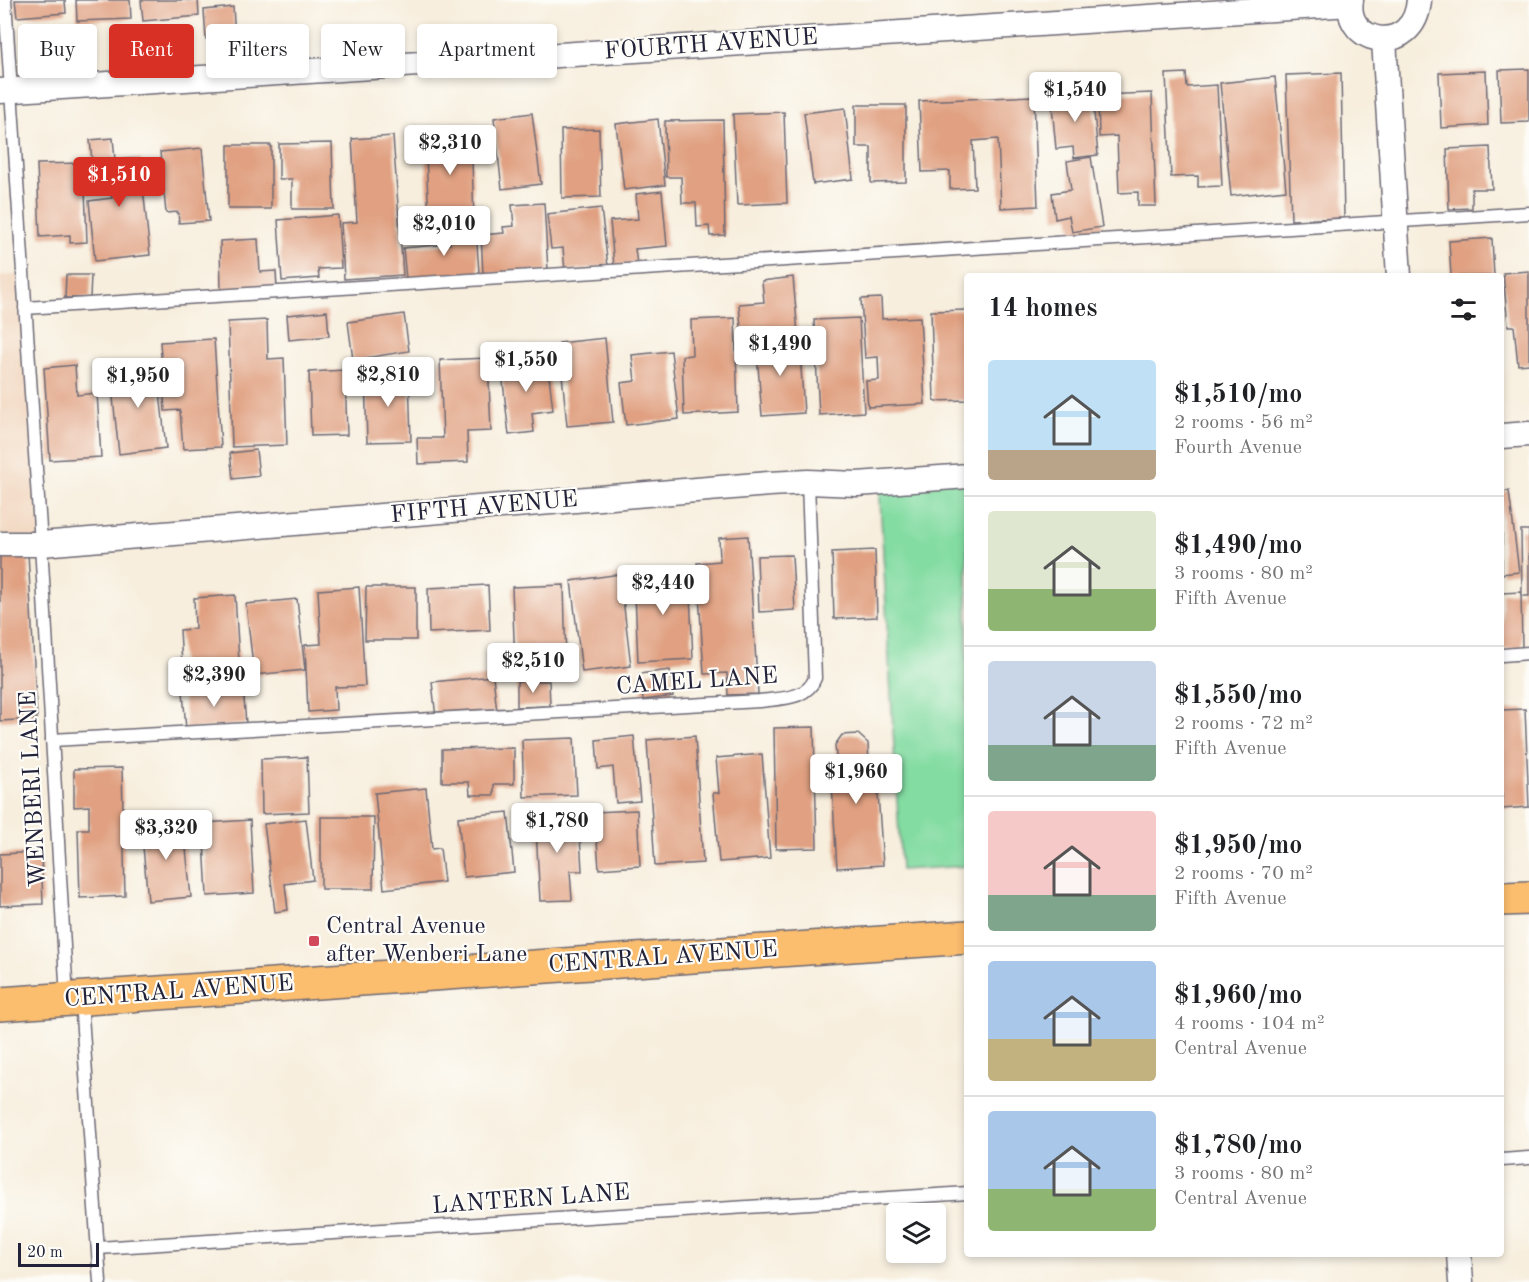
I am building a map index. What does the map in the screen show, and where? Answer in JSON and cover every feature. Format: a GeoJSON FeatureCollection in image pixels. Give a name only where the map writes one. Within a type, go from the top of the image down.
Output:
{"type":"FeatureCollection","features":[{"type":"Feature","properties":{"kind":"main road"},"geometry":{"type":"LineString","coordinates":[[1504,900],[1529,898]]}},
{"type":"Feature","properties":{"kind":"main road","name":"CENTRAL AVENUE"},"geometry":{"type":"LineString","coordinates":[[0,1004],[964,937]]}},
{"type":"Feature","properties":{"kind":"street"},"geometry":{"type":"LineString","coordinates":[[1350,2],[1352,18],[1359,29],[1371,37],[1384,40],[1399,37],[1411,28],[1418,15],[1419,0]]}},
{"type":"Feature","properties":{"kind":"street","name":"FOURTH AVENUE"},"geometry":{"type":"LineString","coordinates":[[5,91],[1350,2]]}},
{"type":"Feature","properties":{"kind":"street"},"geometry":{"type":"LineString","coordinates":[[1384,40],[1399,273]]}},
{"type":"Feature","properties":{"kind":"street"},"geometry":{"type":"LineString","coordinates":[[1504,436],[1529,434]]}},
{"type":"Feature","properties":{"kind":"street","name":"FIFTH AVENUE"},"geometry":{"type":"LineString","coordinates":[[0,544],[41,544],[808,482],[857,484],[964,476]]}},
{"type":"Feature","properties":{"kind":"street"},"geometry":{"type":"LineString","coordinates":[[1459,1257],[1461,1282]]}},
{"type":"Feature","properties":{"kind":"lane","name":"WENBERI LANE"},"geometry":{"type":"LineString","coordinates":[[5,0],[5,91],[25,308],[52,740],[100,1282]]}},
{"type":"Feature","properties":{"kind":"lane"},"geometry":{"type":"LineString","coordinates":[[25,308],[1529,213]]}},
{"type":"Feature","properties":{"kind":"lane","name":"CAMEL LANE"},"geometry":{"type":"LineString","coordinates":[[52,740],[748,702],[803,694],[812,688],[815,678],[808,482]]}},
{"type":"Feature","properties":{"kind":"lane"},"geometry":{"type":"LineString","coordinates":[[1504,655],[1529,653]]}},
{"type":"Feature","properties":{"kind":"lane"},"geometry":{"type":"LineString","coordinates":[[1504,1160],[1529,1158]]}},
{"type":"Feature","properties":{"kind":"lane","name":"LANTERN LANE"},"geometry":{"type":"LineString","coordinates":[[98,1248],[964,1193]]}},
{"type":"Feature","properties":{"kind":"shaded area"},"geometry":{"type":"Polygon","coordinates":[[[23,274],[41,544],[0,544],[0,276],[23,274]]]}},
{"type":"Feature","properties":{"kind":"green space"},"geometry":{"type":"Polygon","coordinates":[[[964,476],[964,866],[901,870],[879,482],[964,476]]]}},
{"type":"Feature","properties":{"kind":"building"},"geometry":{"type":"Polygon","coordinates":[[[15,0],[65,0],[66,13],[17,17],[15,0]]]}},
{"type":"Feature","properties":{"kind":"building"},"geometry":{"type":"Polygon","coordinates":[[[76,0],[130,0],[131,19],[77,21],[76,0]]]}},
{"type":"Feature","properties":{"kind":"building"},"geometry":{"type":"Polygon","coordinates":[[[141,0],[198,0],[199,16],[143,21],[141,0]]]}},
{"type":"Feature","properties":{"kind":"building"},"geometry":{"type":"Polygon","coordinates":[[[233,7],[234,24],[206,24],[206,39],[204,10],[233,7]]]}},
{"type":"Feature","properties":{"kind":"building"},"geometry":{"type":"Polygon","coordinates":[[[1529,69],[1529,122],[1501,123],[1499,70],[1529,69]]]}},
{"type":"Feature","properties":{"kind":"building"},"geometry":{"type":"Polygon","coordinates":[[[1486,71],[1488,125],[1441,128],[1439,73],[1486,71]]]}},
{"type":"Feature","properties":{"kind":"building"},"geometry":{"type":"Polygon","coordinates":[[[1186,73],[1187,87],[1217,85],[1222,186],[1198,187],[1198,176],[1171,177],[1166,74],[1186,73]]]}},
{"type":"Feature","properties":{"kind":"building"},"geometry":{"type":"Polygon","coordinates":[[[1341,73],[1344,218],[1291,220],[1286,75],[1341,73]]]}},
{"type":"Feature","properties":{"kind":"building"},"geometry":{"type":"Polygon","coordinates":[[[1275,77],[1286,190],[1231,196],[1220,83],[1275,77]]]}},
{"type":"Feature","properties":{"kind":"building"},"geometry":{"type":"Polygon","coordinates":[[[1092,91],[1098,155],[1074,158],[1073,147],[1056,149],[1051,95],[1092,91]]]}},
{"type":"Feature","properties":{"kind":"building"},"geometry":{"type":"Polygon","coordinates":[[[1152,93],[1156,206],[1138,206],[1138,192],[1119,193],[1117,136],[1099,137],[1098,95],[1152,93]]]}},
{"type":"Feature","properties":{"kind":"building"},"geometry":{"type":"Polygon","coordinates":[[[1034,96],[1038,206],[1001,208],[998,139],[973,141],[975,188],[950,189],[950,171],[922,172],[919,101],[1034,96]]]}},
{"type":"Feature","properties":{"kind":"building"},"geometry":{"type":"Polygon","coordinates":[[[856,105],[906,105],[906,182],[871,183],[871,147],[856,147],[856,105]]]}},
{"type":"Feature","properties":{"kind":"building"},"geometry":{"type":"Polygon","coordinates":[[[845,108],[853,179],[813,184],[804,113],[845,108]]]}},
{"type":"Feature","properties":{"kind":"building"},"geometry":{"type":"Polygon","coordinates":[[[784,112],[787,203],[737,205],[733,114],[784,112]]]}},
{"type":"Feature","properties":{"kind":"building"},"geometry":{"type":"Polygon","coordinates":[[[532,113],[541,184],[502,189],[494,118],[532,113]]]}},
{"type":"Feature","properties":{"kind":"building"},"geometry":{"type":"Polygon","coordinates":[[[658,119],[665,185],[624,190],[616,124],[658,119]]]}},
{"type":"Feature","properties":{"kind":"building"},"geometry":{"type":"Polygon","coordinates":[[[723,120],[725,235],[710,236],[709,226],[697,227],[696,203],[682,203],[681,177],[666,177],[665,121],[723,120]]]}},
{"type":"Feature","properties":{"kind":"building"},"geometry":{"type":"Polygon","coordinates":[[[599,129],[601,197],[562,198],[561,130],[599,129]]]}},
{"type":"Feature","properties":{"kind":"building"},"geometry":{"type":"Polygon","coordinates":[[[471,132],[474,219],[429,221],[425,134],[471,132]]]}},
{"type":"Feature","properties":{"kind":"building"},"geometry":{"type":"Polygon","coordinates":[[[393,136],[403,275],[344,279],[341,223],[357,222],[352,139],[393,136]]]}},
{"type":"Feature","properties":{"kind":"building"},"geometry":{"type":"Polygon","coordinates":[[[113,138],[115,160],[140,158],[150,255],[95,261],[89,201],[112,198],[108,160],[92,161],[90,140],[113,138]]]}},
{"type":"Feature","properties":{"kind":"building"},"geometry":{"type":"Polygon","coordinates":[[[332,143],[334,209],[292,209],[292,179],[279,179],[279,144],[332,143]]]}},
{"type":"Feature","properties":{"kind":"building"},"geometry":{"type":"Polygon","coordinates":[[[228,145],[271,145],[271,209],[228,209],[228,145]]]}},
{"type":"Feature","properties":{"kind":"building"},"geometry":{"type":"Polygon","coordinates":[[[1490,147],[1492,189],[1472,189],[1472,208],[1449,209],[1447,149],[1490,147]]]}},
{"type":"Feature","properties":{"kind":"building"},"geometry":{"type":"Polygon","coordinates":[[[202,148],[209,221],[179,223],[178,212],[166,213],[160,152],[202,148]]]}},
{"type":"Feature","properties":{"kind":"building"},"geometry":{"type":"Polygon","coordinates":[[[1091,157],[1102,227],[1072,232],[1069,216],[1055,219],[1052,193],[1071,190],[1067,161],[1091,157]]]}},
{"type":"Feature","properties":{"kind":"building"},"geometry":{"type":"Polygon","coordinates":[[[84,163],[87,242],[70,243],[70,235],[40,237],[37,164],[84,163]]]}},
{"type":"Feature","properties":{"kind":"building"},"geometry":{"type":"Polygon","coordinates":[[[662,191],[667,246],[635,249],[637,264],[614,266],[610,221],[638,219],[636,194],[662,191]]]}},
{"type":"Feature","properties":{"kind":"building"},"geometry":{"type":"Polygon","coordinates":[[[544,203],[548,271],[483,274],[481,235],[504,233],[503,227],[514,226],[512,205],[544,203]]]}},
{"type":"Feature","properties":{"kind":"building"},"geometry":{"type":"Polygon","coordinates":[[[601,208],[608,266],[565,271],[563,248],[551,249],[547,214],[601,208]]]}},
{"type":"Feature","properties":{"kind":"building"},"geometry":{"type":"Polygon","coordinates":[[[338,215],[341,268],[318,269],[319,278],[282,281],[278,220],[338,215]]]}},
{"type":"Feature","properties":{"kind":"building"},"geometry":{"type":"Polygon","coordinates":[[[476,228],[479,273],[406,279],[403,248],[450,244],[449,230],[476,228]]]}},
{"type":"Feature","properties":{"kind":"building"},"geometry":{"type":"Polygon","coordinates":[[[1492,238],[1494,273],[1451,273],[1449,241],[1492,238]]]}},
{"type":"Feature","properties":{"kind":"building"},"geometry":{"type":"Polygon","coordinates":[[[258,239],[260,272],[276,271],[277,289],[221,291],[220,241],[258,239]]]}},
{"type":"Feature","properties":{"kind":"building"},"geometry":{"type":"Polygon","coordinates":[[[1529,271],[1529,364],[1518,365],[1514,326],[1508,326],[1503,273],[1529,271]]]}},
{"type":"Feature","properties":{"kind":"building"},"geometry":{"type":"Polygon","coordinates":[[[66,275],[91,275],[90,298],[65,298],[66,275]]]}},
{"type":"Feature","properties":{"kind":"building"},"geometry":{"type":"Polygon","coordinates":[[[793,277],[798,334],[742,340],[739,304],[764,302],[762,281],[793,277]]]}},
{"type":"Feature","properties":{"kind":"building"},"geometry":{"type":"Polygon","coordinates":[[[881,298],[882,319],[920,317],[925,404],[868,407],[866,381],[879,380],[878,357],[865,358],[861,299],[881,298]]]}},
{"type":"Feature","properties":{"kind":"building"},"geometry":{"type":"Polygon","coordinates":[[[964,310],[964,400],[934,401],[931,311],[964,310]]]}},
{"type":"Feature","properties":{"kind":"building"},"geometry":{"type":"Polygon","coordinates":[[[327,311],[329,336],[289,340],[287,315],[327,311]]]}},
{"type":"Feature","properties":{"kind":"building"},"geometry":{"type":"Polygon","coordinates":[[[404,314],[409,351],[353,360],[348,322],[404,314]]]}},
{"type":"Feature","properties":{"kind":"building"},"geometry":{"type":"Polygon","coordinates":[[[735,318],[738,412],[684,415],[682,356],[692,355],[691,320],[735,318]]]}},
{"type":"Feature","properties":{"kind":"building"},"geometry":{"type":"Polygon","coordinates":[[[859,318],[864,412],[819,415],[814,320],[859,318]]]}},
{"type":"Feature","properties":{"kind":"building"},"geometry":{"type":"Polygon","coordinates":[[[267,320],[268,359],[284,358],[287,445],[232,447],[228,322],[267,320]]]}},
{"type":"Feature","properties":{"kind":"building"},"geometry":{"type":"Polygon","coordinates":[[[799,337],[804,413],[762,416],[756,341],[799,337]]]}},
{"type":"Feature","properties":{"kind":"building"},"geometry":{"type":"Polygon","coordinates":[[[605,338],[613,422],[567,426],[559,343],[605,338]]]}},
{"type":"Feature","properties":{"kind":"building"},"geometry":{"type":"Polygon","coordinates":[[[214,339],[221,447],[183,449],[180,410],[165,411],[160,342],[214,339]]]}},
{"type":"Feature","properties":{"kind":"building"},"geometry":{"type":"Polygon","coordinates":[[[671,351],[679,419],[626,425],[621,383],[635,381],[632,355],[671,351]]]}},
{"type":"Feature","properties":{"kind":"building"},"geometry":{"type":"Polygon","coordinates":[[[488,358],[491,431],[467,432],[468,462],[418,464],[417,438],[443,438],[440,360],[488,358]]]}},
{"type":"Feature","properties":{"kind":"building"},"geometry":{"type":"Polygon","coordinates":[[[547,359],[553,410],[532,413],[534,432],[509,435],[501,364],[547,359]]]}},
{"type":"Feature","properties":{"kind":"building"},"geometry":{"type":"Polygon","coordinates":[[[75,365],[77,395],[97,393],[101,457],[50,460],[44,368],[75,365]]]}},
{"type":"Feature","properties":{"kind":"building"},"geometry":{"type":"Polygon","coordinates":[[[157,365],[166,448],[119,454],[110,370],[157,365]]]}},
{"type":"Feature","properties":{"kind":"building"},"geometry":{"type":"Polygon","coordinates":[[[345,370],[347,435],[311,436],[309,372],[345,370]]]}},
{"type":"Feature","properties":{"kind":"building"},"geometry":{"type":"Polygon","coordinates":[[[409,375],[411,441],[367,442],[365,376],[409,375]]]}},
{"type":"Feature","properties":{"kind":"building"},"geometry":{"type":"Polygon","coordinates":[[[256,450],[259,476],[233,479],[230,453],[256,450]]]}},
{"type":"Feature","properties":{"kind":"building"},"geometry":{"type":"Polygon","coordinates":[[[1509,491],[1519,572],[1504,574],[1504,492],[1509,491]]]}},
{"type":"Feature","properties":{"kind":"building"},"geometry":{"type":"Polygon","coordinates":[[[1521,530],[1529,530],[1529,596],[1522,596],[1521,530]]]}},
{"type":"Feature","properties":{"kind":"building"},"geometry":{"type":"Polygon","coordinates":[[[748,536],[758,694],[728,695],[727,673],[704,674],[697,563],[720,561],[719,538],[748,536]]]}},
{"type":"Feature","properties":{"kind":"building"},"geometry":{"type":"Polygon","coordinates":[[[875,550],[877,617],[834,619],[832,552],[875,550]]]}},
{"type":"Feature","properties":{"kind":"building"},"geometry":{"type":"Polygon","coordinates":[[[28,553],[37,719],[0,721],[0,555],[28,553]]]}},
{"type":"Feature","properties":{"kind":"building"},"geometry":{"type":"Polygon","coordinates":[[[792,555],[795,610],[759,612],[757,556],[792,555]]]}},
{"type":"Feature","properties":{"kind":"building"},"geometry":{"type":"Polygon","coordinates":[[[689,571],[693,659],[638,662],[634,573],[689,571]]]}},
{"type":"Feature","properties":{"kind":"building"},"geometry":{"type":"Polygon","coordinates":[[[620,574],[631,666],[582,672],[571,581],[620,574]]]}},
{"type":"Feature","properties":{"kind":"building"},"geometry":{"type":"Polygon","coordinates":[[[488,585],[490,630],[429,633],[428,588],[488,585]]]}},
{"type":"Feature","properties":{"kind":"building"},"geometry":{"type":"Polygon","coordinates":[[[564,585],[566,663],[515,664],[512,587],[564,585]]]}},
{"type":"Feature","properties":{"kind":"building"},"geometry":{"type":"Polygon","coordinates":[[[359,587],[365,686],[335,687],[336,710],[308,712],[305,645],[321,644],[318,590],[359,587]]]}},
{"type":"Feature","properties":{"kind":"building"},"geometry":{"type":"Polygon","coordinates":[[[366,587],[416,587],[416,640],[365,640],[366,587]]]}},
{"type":"Feature","properties":{"kind":"building"},"geometry":{"type":"Polygon","coordinates":[[[1521,592],[1522,648],[1504,649],[1504,593],[1521,592]]]}},
{"type":"Feature","properties":{"kind":"building"},"geometry":{"type":"Polygon","coordinates":[[[235,595],[240,677],[183,681],[180,630],[195,629],[194,598],[235,595]]]}},
{"type":"Feature","properties":{"kind":"building"},"geometry":{"type":"Polygon","coordinates":[[[297,599],[305,670],[254,675],[246,604],[297,599]]]}},
{"type":"Feature","properties":{"kind":"building"},"geometry":{"type":"Polygon","coordinates":[[[670,670],[673,696],[643,700],[639,674],[670,670]]]}},
{"type":"Feature","properties":{"kind":"building"},"geometry":{"type":"Polygon","coordinates":[[[493,676],[497,712],[436,718],[432,682],[493,676]]]}},
{"type":"Feature","properties":{"kind":"building"},"geometry":{"type":"Polygon","coordinates":[[[517,681],[549,681],[550,706],[517,707],[517,681]]]}},
{"type":"Feature","properties":{"kind":"building"},"geometry":{"type":"Polygon","coordinates":[[[243,686],[246,724],[186,730],[183,691],[243,686]]]}},
{"type":"Feature","properties":{"kind":"building"},"geometry":{"type":"Polygon","coordinates":[[[1525,709],[1529,807],[1504,809],[1504,710],[1525,709]]]}},
{"type":"Feature","properties":{"kind":"building"},"geometry":{"type":"Polygon","coordinates":[[[814,727],[817,848],[776,849],[774,728],[814,727]]]}},
{"type":"Feature","properties":{"kind":"building"},"geometry":{"type":"Polygon","coordinates":[[[858,734],[868,743],[869,764],[876,764],[883,865],[837,868],[831,768],[837,767],[835,745],[842,735],[858,734]]]}},
{"type":"Feature","properties":{"kind":"building"},"geometry":{"type":"Polygon","coordinates":[[[634,736],[640,801],[616,803],[613,767],[598,769],[596,740],[634,736]]]}},
{"type":"Feature","properties":{"kind":"building"},"geometry":{"type":"Polygon","coordinates":[[[695,736],[703,863],[655,866],[647,740],[695,736]]]}},
{"type":"Feature","properties":{"kind":"building"},"geometry":{"type":"Polygon","coordinates":[[[574,738],[577,795],[524,797],[522,740],[574,738]]]}},
{"type":"Feature","properties":{"kind":"building"},"geometry":{"type":"Polygon","coordinates":[[[514,748],[514,784],[494,784],[494,795],[470,795],[469,782],[442,782],[442,749],[514,748]]]}},
{"type":"Feature","properties":{"kind":"building"},"geometry":{"type":"Polygon","coordinates":[[[762,754],[770,858],[719,862],[713,793],[719,793],[716,758],[762,754]]]}},
{"type":"Feature","properties":{"kind":"building"},"geometry":{"type":"Polygon","coordinates":[[[307,757],[309,812],[262,814],[261,759],[307,757]]]}},
{"type":"Feature","properties":{"kind":"building"},"geometry":{"type":"Polygon","coordinates":[[[122,768],[125,896],[80,898],[78,829],[89,829],[89,806],[74,807],[74,769],[122,768]]]}},
{"type":"Feature","properties":{"kind":"building"},"geometry":{"type":"Polygon","coordinates":[[[426,788],[432,849],[440,848],[444,882],[384,889],[375,793],[426,788]]]}},
{"type":"Feature","properties":{"kind":"building"},"geometry":{"type":"Polygon","coordinates":[[[637,810],[640,866],[599,869],[595,812],[637,810]]]}},
{"type":"Feature","properties":{"kind":"building"},"geometry":{"type":"Polygon","coordinates":[[[563,811],[564,818],[579,818],[582,871],[570,871],[572,900],[540,901],[535,813],[563,811]]]}},
{"type":"Feature","properties":{"kind":"building"},"geometry":{"type":"Polygon","coordinates":[[[508,812],[514,872],[464,877],[458,817],[508,812]]]}},
{"type":"Feature","properties":{"kind":"building"},"geometry":{"type":"Polygon","coordinates":[[[321,817],[374,817],[373,889],[321,889],[321,817]]]}},
{"type":"Feature","properties":{"kind":"building"},"geometry":{"type":"Polygon","coordinates":[[[306,819],[313,880],[285,884],[288,910],[275,912],[264,824],[306,819]]]}},
{"type":"Feature","properties":{"kind":"building"},"geometry":{"type":"Polygon","coordinates":[[[183,820],[191,897],[148,901],[141,825],[183,820]]]}},
{"type":"Feature","properties":{"kind":"building"},"geometry":{"type":"Polygon","coordinates":[[[250,820],[254,893],[207,896],[203,823],[250,820]]]}},
{"type":"Feature","properties":{"kind":"building"},"geometry":{"type":"Polygon","coordinates":[[[41,852],[43,904],[0,906],[0,854],[41,852]]]}},
{"type":"Feature","properties":{"kind":"place","name":"Central Avenue after Wenberi Lane"},"geometry":{"type":"Point","coordinates":[314,941]}}]}
